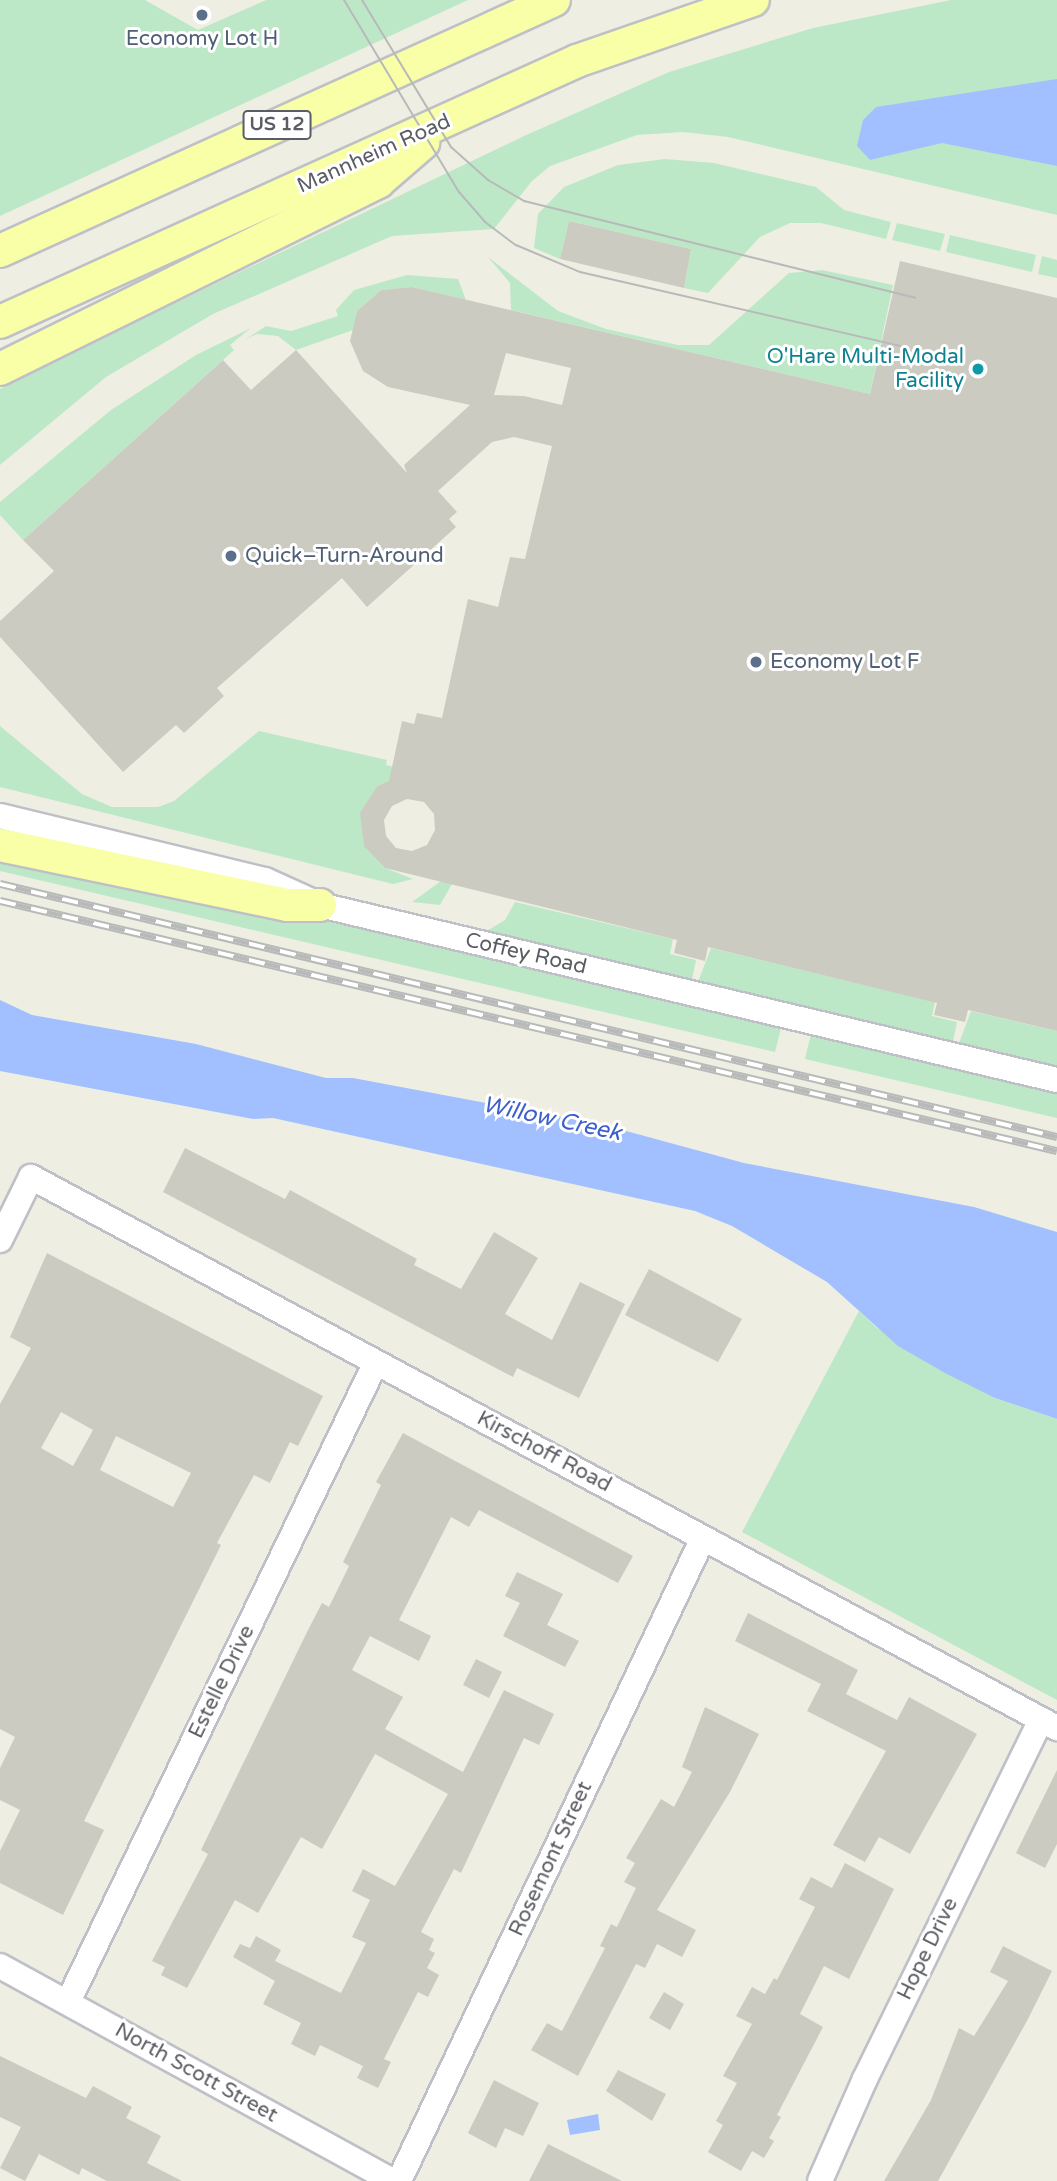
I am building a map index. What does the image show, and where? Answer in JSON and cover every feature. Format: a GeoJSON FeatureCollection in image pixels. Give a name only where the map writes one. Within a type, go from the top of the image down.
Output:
{"type":"FeatureCollection","features":[{"type":"Feature","properties":{"kind":"main road","name":"US 12"},"geometry":{"type":"LineString","coordinates":[[0,251],[555,0]]}},
{"type":"Feature","properties":{"kind":"main road","name":"Mannheim Road"},"geometry":{"type":"LineString","coordinates":[[0,322],[578,61],[753,0]]}},
{"type":"Feature","properties":{"kind":"main road"},"geometry":{"type":"LineString","coordinates":[[0,369],[378,182],[451,118]]}},
{"type":"Feature","properties":{"kind":"main road"},"geometry":{"type":"LineString","coordinates":[[0,845],[287,905],[320,905]]}},
{"type":"Feature","properties":{"kind":"street","name":"Coffey Road"},"geometry":{"type":"LineString","coordinates":[[0,816],[265,880],[320,905],[1057,1080]]}},
{"type":"Feature","properties":{"kind":"street","name":"Kirschoff Road"},"geometry":{"type":"LineString","coordinates":[[0,1240],[31,1177],[1049,1724]]}},
{"type":"Feature","properties":{"kind":"street","name":"Estelle Drive"},"geometry":{"type":"LineString","coordinates":[[68,2002],[376,1362]]}},
{"type":"Feature","properties":{"kind":"street","name":"Rosemont Street"},"geometry":{"type":"LineString","coordinates":[[399,2181],[703,1538]]}},
{"type":"Feature","properties":{"kind":"street","name":"Hope Drive"},"geometry":{"type":"LineString","coordinates":[[820,2181],[865,2079],[1049,1724]]}},
{"type":"Feature","properties":{"kind":"street","name":"North Scott Street"},"geometry":{"type":"LineString","coordinates":[[0,1966],[392,2181]]}},
{"type":"Feature","properties":{"kind":"green space"},"geometry":{"type":"Polygon","coordinates":[[[0,0],[145,0],[198,30],[266,0],[468,0],[0,216],[0,0]]]}},
{"type":"Feature","properties":{"kind":"green space"},"geometry":{"type":"Polygon","coordinates":[[[951,0],[1057,0],[1057,215],[728,137],[683,132],[637,135],[550,166],[532,181],[494,229],[392,236],[213,314],[106,377],[0,465],[0,389],[83,347],[524,136],[669,72],[813,28],[951,0]]]}},
{"type":"Feature","properties":{"kind":"green space"},"geometry":{"type":"Polygon","coordinates":[[[665,159],[714,163],[816,187],[844,210],[891,222],[886,239],[821,223],[790,223],[760,237],[708,293],[684,288],[691,249],[569,221],[560,259],[534,248],[538,214],[564,187],[618,165],[665,159]]]}},
{"type":"Feature","properties":{"kind":"green space"},"geometry":{"type":"Polygon","coordinates":[[[897,223],[945,234],[940,251],[892,240],[897,223]]]}},
{"type":"Feature","properties":{"kind":"green space"},"geometry":{"type":"Polygon","coordinates":[[[950,235],[1036,255],[1032,272],[946,252],[950,235]]]}},
{"type":"Feature","properties":{"kind":"green space"},"geometry":{"type":"Polygon","coordinates":[[[1042,256],[1057,260],[1057,278],[1038,274],[1042,256]]]}},
{"type":"Feature","properties":{"kind":"green space"},"geometry":{"type":"Polygon","coordinates":[[[488,257],[558,311],[606,329],[678,345],[709,345],[789,273],[822,270],[893,285],[870,394],[511,310],[510,283],[488,257]]]}},
{"type":"Feature","properties":{"kind":"green space"},"geometry":{"type":"Polygon","coordinates":[[[407,275],[458,279],[466,300],[412,287],[381,290],[357,311],[353,330],[296,350],[278,336],[257,334],[246,339],[266,326],[291,331],[338,316],[336,310],[354,290],[407,275]]]}},
{"type":"Feature","properties":{"kind":"green space"},"geometry":{"type":"Polygon","coordinates":[[[251,328],[230,345],[234,350],[23,540],[0,515],[0,502],[111,410],[196,355],[251,328]]]}},
{"type":"Feature","properties":{"kind":"green space"},"geometry":{"type":"Polygon","coordinates":[[[0,726],[82,794],[112,807],[158,807],[174,801],[259,731],[387,760],[386,765],[406,770],[405,775],[377,786],[361,813],[364,845],[385,868],[413,879],[393,884],[0,787],[0,726]]]}},
{"type":"Feature","properties":{"kind":"green space"},"geometry":{"type":"Polygon","coordinates":[[[0,857],[211,894],[781,1028],[775,1052],[0,871],[0,857]]]}},
{"type":"Feature","properties":{"kind":"green space"},"geometry":{"type":"Polygon","coordinates":[[[441,881],[452,884],[440,905],[412,902],[441,881]]]}},
{"type":"Feature","properties":{"kind":"green space"},"geometry":{"type":"Polygon","coordinates":[[[515,902],[673,939],[670,954],[696,960],[692,980],[485,932],[505,920],[515,902]]]}},
{"type":"Feature","properties":{"kind":"green space"},"geometry":{"type":"Polygon","coordinates":[[[711,948],[935,1002],[932,1016],[957,1022],[953,1042],[698,982],[711,948]]]}},
{"type":"Feature","properties":{"kind":"green space"},"geometry":{"type":"Polygon","coordinates":[[[971,1011],[1057,1031],[1057,1066],[959,1043],[971,1011]]]}},
{"type":"Feature","properties":{"kind":"green space"},"geometry":{"type":"Polygon","coordinates":[[[811,1034],[1057,1093],[1057,1118],[805,1059],[811,1034]]]}},
{"type":"Feature","properties":{"kind":"green space"},"geometry":{"type":"Polygon","coordinates":[[[859,1311],[877,1328],[995,1398],[1057,1419],[1057,1700],[742,1532],[859,1311]]]}},
{"type":"Feature","properties":{"kind":"water"},"geometry":{"type":"Polygon","coordinates":[[[1057,79],[1057,166],[942,143],[870,160],[857,146],[863,120],[876,107],[1057,79]]]}},
{"type":"Feature","properties":{"kind":"water","name":"Willow Creek"},"geometry":{"type":"Polygon","coordinates":[[[0,1000],[32,1015],[196,1044],[326,1078],[353,1078],[604,1125],[744,1163],[974,1207],[1057,1232],[1057,1419],[995,1398],[898,1346],[827,1282],[732,1226],[695,1211],[273,1118],[253,1119],[0,1071],[0,1000]]]}},
{"type":"Feature","properties":{"kind":"water"},"geometry":{"type":"Polygon","coordinates":[[[598,2114],[600,2130],[570,2135],[567,2120],[598,2114]]]}},
{"type":"Feature","properties":{"kind":"building"},"geometry":{"type":"Polygon","coordinates":[[[569,221],[691,249],[684,288],[560,259],[569,221]]]}},
{"type":"Feature","properties":{"kind":"building","name":"Economy Lot F"},"geometry":{"type":"Polygon","coordinates":[[[900,261],[1057,298],[1057,1031],[968,1010],[965,1022],[934,1015],[937,1003],[708,947],[705,961],[674,953],[677,940],[385,868],[364,846],[360,813],[377,786],[389,781],[402,721],[414,724],[417,713],[442,718],[468,599],[498,607],[510,557],[525,559],[552,446],[514,437],[492,442],[438,491],[457,512],[449,519],[456,527],[367,607],[342,578],[217,688],[224,696],[184,733],[176,725],[123,772],[0,637],[0,621],[54,571],[23,540],[223,360],[251,390],[296,350],[407,473],[404,465],[470,405],[388,387],[363,371],[350,341],[357,311],[381,290],[412,287],[870,394],[900,261]],[[506,353],[494,395],[524,396],[562,405],[571,368],[506,353]],[[407,799],[392,806],[384,820],[386,836],[396,848],[412,851],[427,845],[435,830],[434,814],[424,802],[407,799]]]}},
{"type":"Feature","properties":{"kind":"building"},"geometry":{"type":"Polygon","coordinates":[[[185,1148],[285,1199],[290,1190],[417,1259],[414,1265],[461,1289],[494,1232],[538,1258],[505,1314],[552,1340],[580,1282],[625,1304],[579,1398],[517,1368],[513,1377],[163,1192],[185,1148]]]}},
{"type":"Feature","properties":{"kind":"building"},"geometry":{"type":"Polygon","coordinates":[[[47,1253],[323,1396],[298,1446],[290,1442],[270,1483],[254,1475],[217,1543],[221,1545],[84,1821],[104,1830],[63,1915],[0,1883],[0,1851],[20,1810],[0,1800],[0,1768],[15,1737],[0,1729],[0,1404],[31,1348],[10,1337],[47,1253]],[[61,1412],[41,1448],[73,1466],[93,1430],[61,1412]],[[116,1436],[100,1470],[173,1507],[191,1473],[116,1436]]]}},
{"type":"Feature","properties":{"kind":"building"},"geometry":{"type":"Polygon","coordinates":[[[649,1269],[742,1319],[718,1362],[625,1315],[649,1269]]]}},
{"type":"Feature","properties":{"kind":"building"},"geometry":{"type":"Polygon","coordinates":[[[403,1433],[633,1556],[618,1583],[479,1510],[469,1527],[451,1517],[399,1620],[431,1636],[419,1661],[370,1636],[352,1670],[403,1697],[385,1729],[463,1772],[504,1690],[554,1714],[539,1745],[524,1738],[461,1873],[454,1869],[421,1932],[434,1939],[429,1950],[435,1953],[427,1968],[439,1975],[428,1997],[418,1992],[384,2059],[391,2062],[378,2088],[357,2078],[363,2066],[320,2045],[315,2056],[291,2044],[301,2023],[263,2004],[275,1981],[233,1957],[240,1944],[250,1948],[256,1936],[281,1950],[275,1961],[341,1993],[366,1943],[352,1937],[370,1900],[352,1891],[363,1869],[395,1886],[448,1794],[375,1754],[322,1849],[301,1837],[258,1913],[235,1900],[187,1988],[161,1975],[165,1967],[152,1961],[208,1854],[201,1850],[307,1632],[322,1603],[329,1607],[349,1566],[343,1562],[381,1485],[376,1482],[403,1433]]]}},
{"type":"Feature","properties":{"kind":"building"},"geometry":{"type":"Polygon","coordinates":[[[517,1572],[563,1594],[547,1625],[579,1641],[565,1667],[503,1636],[520,1603],[505,1596],[517,1572]]]}},
{"type":"Feature","properties":{"kind":"building"},"geometry":{"type":"Polygon","coordinates":[[[748,1613],[858,1670],[846,1694],[897,1720],[909,1697],[977,1734],[910,1854],[879,1837],[865,1862],[833,1845],[886,1751],[807,1711],[821,1684],[735,1641],[748,1613]]]}},
{"type":"Feature","properties":{"kind":"building"},"geometry":{"type":"Polygon","coordinates":[[[476,1659],[502,1672],[489,1698],[463,1685],[476,1659]]]}},
{"type":"Feature","properties":{"kind":"building"},"geometry":{"type":"Polygon","coordinates":[[[705,1707],[759,1734],[730,1792],[657,1910],[696,1930],[682,1957],[657,1944],[645,1968],[636,1964],[578,2076],[531,2050],[547,2023],[562,2031],[605,1948],[600,1946],[611,1924],[617,1927],[636,1888],[624,1882],[635,1863],[626,1858],[661,1799],[674,1807],[692,1772],[682,1767],[705,1707]]]}},
{"type":"Feature","properties":{"kind":"building"},"geometry":{"type":"Polygon","coordinates":[[[1057,1770],[1057,1844],[1045,1868],[1016,1853],[1057,1770]]]}},
{"type":"Feature","properties":{"kind":"building"},"geometry":{"type":"Polygon","coordinates":[[[845,1863],[894,1889],[849,1979],[824,1966],[800,2014],[823,2027],[777,2115],[781,2117],[769,2138],[774,2141],[764,2158],[752,2151],[741,2171],[708,2152],[723,2125],[716,2121],[737,2083],[723,2076],[752,2024],[736,2016],[752,1987],[765,1994],[774,1978],[777,1980],[815,1907],[799,1899],[811,1877],[832,1888],[845,1863]]]}},
{"type":"Feature","properties":{"kind":"building"},"geometry":{"type":"Polygon","coordinates":[[[1003,1946],[1052,1971],[1028,2019],[938,2181],[884,2181],[931,2100],[959,2028],[974,2036],[1008,1981],[990,1972],[1003,1946]]]}},
{"type":"Feature","properties":{"kind":"building"},"geometry":{"type":"Polygon","coordinates":[[[664,1992],[684,2004],[670,2030],[649,2018],[664,1992]]]}},
{"type":"Feature","properties":{"kind":"building"},"geometry":{"type":"Polygon","coordinates":[[[0,2056],[86,2098],[93,2086],[132,2107],[126,2118],[161,2136],[147,2163],[182,2181],[107,2181],[82,2168],[79,2175],[39,2154],[25,2181],[0,2168],[21,2127],[0,2117],[0,2056]]]}},
{"type":"Feature","properties":{"kind":"building"},"geometry":{"type":"Polygon","coordinates":[[[618,2070],[666,2094],[652,2121],[606,2091],[618,2070]]]}},
{"type":"Feature","properties":{"kind":"building"},"geometry":{"type":"Polygon","coordinates":[[[494,2080],[539,2103],[523,2136],[505,2128],[496,2148],[468,2133],[494,2080]]]}},
{"type":"Feature","properties":{"kind":"building"},"geometry":{"type":"Polygon","coordinates":[[[548,2144],[622,2181],[529,2181],[548,2144]]]}},
{"type":"Feature","properties":{"kind":"tram line"},"geometry":{"type":"LineString","coordinates":[[344,0],[459,192],[485,222],[516,245],[580,272],[905,347]]}},
{"type":"Feature","properties":{"kind":"tram line"},"geometry":{"type":"LineString","coordinates":[[362,0],[451,147],[488,180],[524,201],[915,298]]}},
{"type":"Feature","properties":{"kind":"railway"},"geometry":{"type":"LineString","coordinates":[[0,884],[1057,1137]]}},
{"type":"Feature","properties":{"kind":"railway"},"geometry":{"type":"LineString","coordinates":[[0,901],[1057,1151]]}},
{"type":"Feature","properties":{"kind":"place","name":"Economy Lot H"},"geometry":{"type":"Point","coordinates":[202,15]}},
{"type":"Feature","properties":{"kind":"place","name":"O'Hare Multi-Modal Facility"},"geometry":{"type":"Point","coordinates":[978,369]}},
{"type":"Feature","properties":{"kind":"place","name":"Quick–Turn-Around"},"geometry":{"type":"Point","coordinates":[231,556]}},
{"type":"Feature","properties":{"kind":"place","name":"Economy Lot F"},"geometry":{"type":"Point","coordinates":[756,662]}}]}
